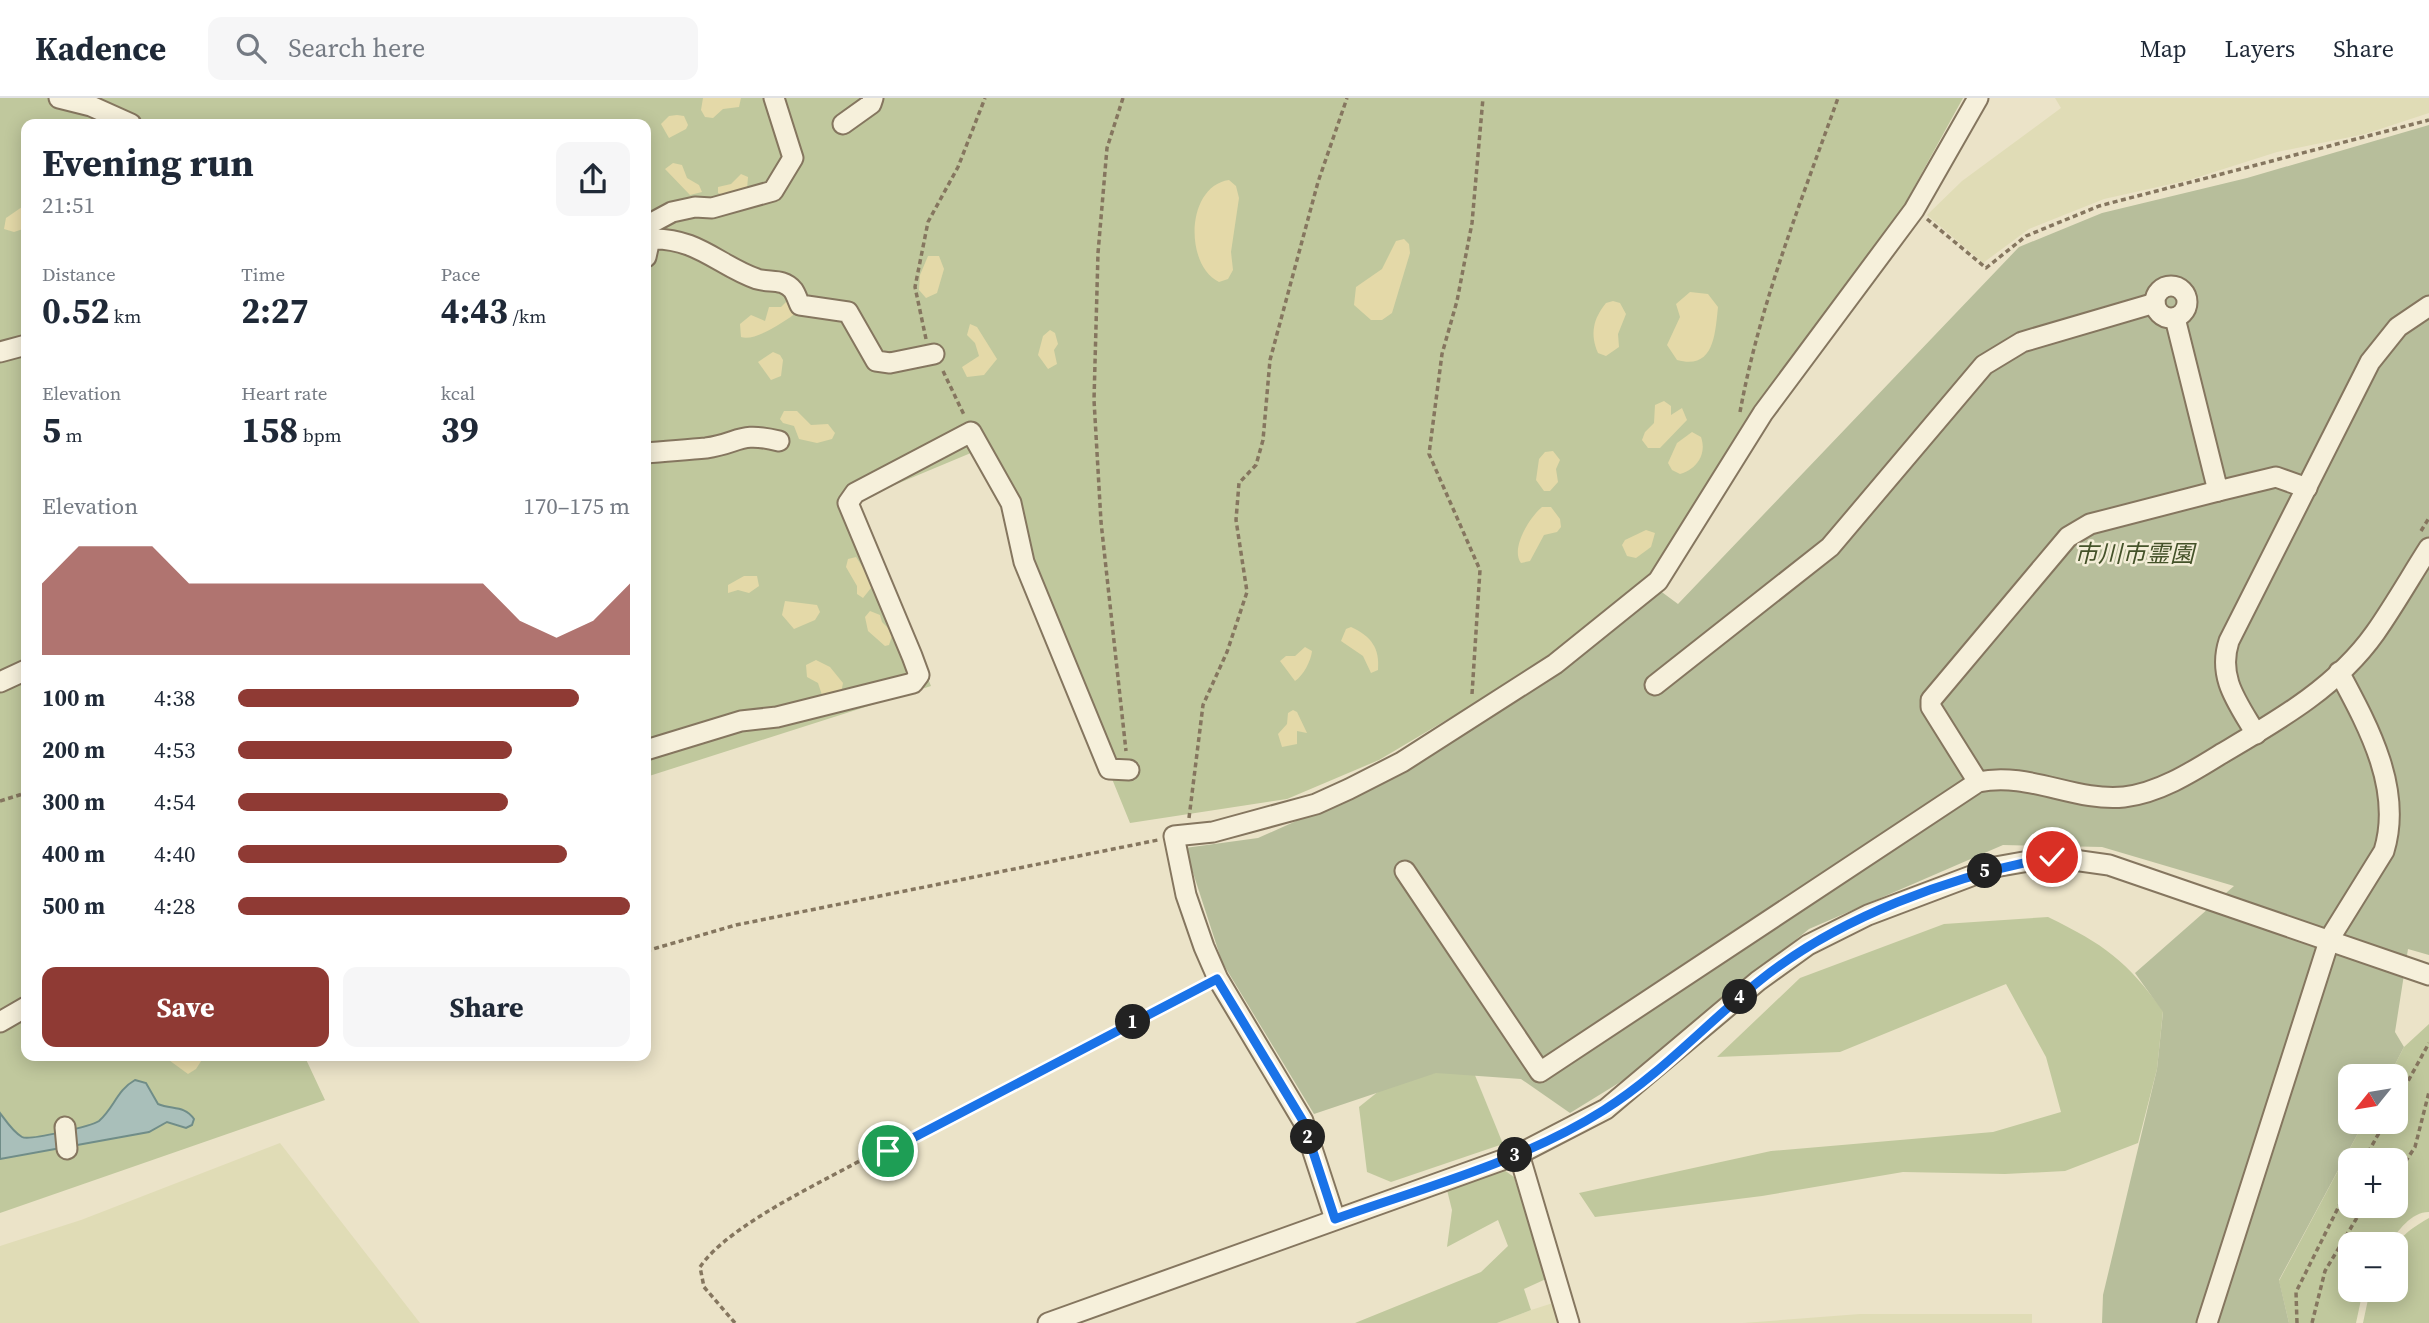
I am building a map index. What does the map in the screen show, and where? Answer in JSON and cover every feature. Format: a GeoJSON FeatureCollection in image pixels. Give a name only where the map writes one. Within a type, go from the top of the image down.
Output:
{"type":"FeatureCollection","features":[{"type":"Feature","properties":{"kind":"street"},"geometry":{"type":"LineString","coordinates":[[59,98],[91,106],[120,119]]}},
{"type":"Feature","properties":{"kind":"street"},"geometry":{"type":"LineString","coordinates":[[651,223],[672,212],[695,207],[712,208],[773,191],[793,158],[774,98]]}},
{"type":"Feature","properties":{"kind":"street"},"geometry":{"type":"LineString","coordinates":[[843,124],[871,104],[873,98]]}},
{"type":"Feature","properties":{"kind":"street"},"geometry":{"type":"LineString","coordinates":[[1335,1219],[1303,1121],[1217,979],[1185,895],[1180,836],[1213,832],[1316,804],[1402,761],[1555,664],[1658,581],[1763,414],[1914,210],[1978,98]]}},
{"type":"Feature","properties":{"kind":"street"},"geometry":{"type":"LineString","coordinates":[[651,239],[664,238],[713,254],[758,279],[778,280],[793,289],[800,305],[848,312],[876,361],[890,363],[934,354]]}},
{"type":"Feature","properties":{"kind":"street"},"geometry":{"type":"LineString","coordinates":[[2162,288],[2180,288],[2187,305],[2183,313],[2175,318],[2161,315],[2155,303],[2156,294],[2162,288]]}},
{"type":"Feature","properties":{"kind":"street"},"geometry":{"type":"LineString","coordinates":[[1655,685],[1830,547],[1984,365],[2022,342],[2155,303]]}},
{"type":"Feature","properties":{"kind":"street"},"geometry":{"type":"LineString","coordinates":[[2256,734],[2225,679],[2225,654],[2370,362],[2398,327],[2429,306]]}},
{"type":"Feature","properties":{"kind":"street"},"geometry":{"type":"LineString","coordinates":[[2175,318],[2218,491]]}},
{"type":"Feature","properties":{"kind":"street"},"geometry":{"type":"LineString","coordinates":[[0,352],[21,346]]}},
{"type":"Feature","properties":{"kind":"street"},"geometry":{"type":"LineString","coordinates":[[651,748],[741,721],[777,717],[913,682],[919,675],[848,503],[855,493],[971,432],[1012,503],[1024,562],[1109,769],[1129,770]]}},
{"type":"Feature","properties":{"kind":"street"},"geometry":{"type":"LineString","coordinates":[[651,453],[707,448],[737,437],[756,435],[779,441]]}},
{"type":"Feature","properties":{"kind":"street"},"geometry":{"type":"LineString","coordinates":[[1978,782],[1931,707],[1931,700],[2068,537],[2090,524],[2276,477],[2306,488]]}},
{"type":"Feature","properties":{"kind":"street"},"geometry":{"type":"LineString","coordinates":[[1405,871],[1540,1072],[1978,782],[2007,779],[2072,793],[2125,797],[2174,781],[2256,734],[2300,706],[2339,672],[2374,635],[2423,542]]}},
{"type":"Feature","properties":{"kind":"street"},"geometry":{"type":"LineString","coordinates":[[0,682],[21,672]]}},
{"type":"Feature","properties":{"kind":"street"},"geometry":{"type":"LineString","coordinates":[[2207,1323],[2330,939],[2384,851],[2390,822],[2388,787],[2381,762],[2339,672]]}},
{"type":"Feature","properties":{"kind":"street"},"geometry":{"type":"LineString","coordinates":[[1048,1323],[1519,1154],[1606,1109],[1759,981],[1808,945],[1868,915],[1995,867],[2052,857],[2109,864],[2429,975]]}},
{"type":"Feature","properties":{"kind":"street"},"geometry":{"type":"LineString","coordinates":[[0,1022],[21,1010]]}},
{"type":"Feature","properties":{"kind":"street"},"geometry":{"type":"LineString","coordinates":[[65,1127],[67,1149]]}},
{"type":"Feature","properties":{"kind":"street"},"geometry":{"type":"LineString","coordinates":[[1519,1154],[1569,1323]]}},
{"type":"Feature","properties":{"kind":"path"},"geometry":{"type":"LineString","coordinates":[[971,432],[923,334],[915,278],[928,222],[958,167],[985,98]]}},
{"type":"Feature","properties":{"kind":"path"},"geometry":{"type":"LineString","coordinates":[[1123,98],[1107,148],[1098,253],[1094,400],[1103,549],[1129,770]]}},
{"type":"Feature","properties":{"kind":"path"},"geometry":{"type":"LineString","coordinates":[[651,950],[736,925],[1180,836],[1203,705],[1227,652],[1247,592],[1236,520],[1239,483],[1256,465],[1269,359],[1318,182],[1347,98]]}},
{"type":"Feature","properties":{"kind":"path"},"geometry":{"type":"LineString","coordinates":[[1471,717],[1480,570],[1429,454],[1442,354],[1457,300],[1472,223],[1483,98]]}},
{"type":"Feature","properties":{"kind":"path"},"geometry":{"type":"LineString","coordinates":[[1740,413],[1752,346],[1778,261],[1792,233],[1838,98]]}},
{"type":"Feature","properties":{"kind":"path"},"geometry":{"type":"LineString","coordinates":[[1922,216],[1986,268],[2026,236],[2099,206],[2429,120]]}},
{"type":"Feature","properties":{"kind":"path"},"geometry":{"type":"LineString","coordinates":[[2423,542],[2429,518]]}},
{"type":"Feature","properties":{"kind":"path"},"geometry":{"type":"LineString","coordinates":[[0,801],[21,795]]}},
{"type":"Feature","properties":{"kind":"path"},"geometry":{"type":"LineString","coordinates":[[735,1323],[704,1287],[700,1267],[706,1257],[737,1233],[770,1211],[874,1153],[888,1151],[1217,979]]}},
{"type":"Feature","properties":{"kind":"path"},"geometry":{"type":"LineString","coordinates":[[2408,1081],[2429,1043]]}},
{"type":"Feature","properties":{"kind":"path"},"geometry":{"type":"LineString","coordinates":[[2408,1158],[2415,1147],[2429,1092]]}},
{"type":"Feature","properties":{"kind":"path"},"geometry":{"type":"LineString","coordinates":[[2297,1323],[2296,1292],[2338,1209]]}},
{"type":"Feature","properties":{"kind":"path"},"geometry":{"type":"LineString","coordinates":[[2312,1323],[2315,1300],[2325,1271],[2357,1218]]}},
{"type":"Feature","properties":{"kind":"shaded area"},"geometry":{"type":"Polygon","coordinates":[[[2055,98],[2429,98],[2429,113],[2365,134],[2277,152],[2189,180],[2104,199],[2029,229],[1983,263],[1927,215],[1962,181],[2061,108],[2055,98]]]}},
{"type":"Feature","properties":{"kind":"shaded area"},"geometry":{"type":"Polygon","coordinates":[[[280,1143],[420,1323],[0,1323],[0,1246],[81,1220],[280,1143]]]}},
{"type":"Feature","properties":{"kind":"shaded area"},"geometry":{"type":"Polygon","coordinates":[[[1553,1303],[1559,1323],[1497,1323],[1531,1310],[1553,1303]]]}},
{"type":"Feature","properties":{"kind":"shaded area"},"geometry":{"type":"Polygon","coordinates":[[[1860,1314],[2032,1314],[2032,1323],[1743,1323],[1860,1314]]]}},
{"type":"Feature","properties":{"kind":"green space"},"geometry":{"type":"Polygon","coordinates":[[[0,98],[1963,98],[1902,209],[1760,411],[1653,575],[1583,633],[1507,684],[1379,760],[1287,799],[1130,823],[978,450],[856,501],[931,686],[651,775],[651,119],[21,119],[21,1061],[307,1061],[325,1100],[0,1213],[0,98]]]}},
{"type":"Feature","properties":{"kind":"green space","name":"市川市霊園"},"geometry":{"type":"Polygon","coordinates":[[[2429,125],[2429,955],[2408,949],[2395,1032],[2404,1047],[2395,1064],[2338,1064],[2338,1134],[2358,1134],[2350,1148],[2338,1148],[2338,1170],[2279,1280],[2289,1323],[2102,1323],[2103,1295],[2157,1069],[2163,1012],[2135,973],[2234,886],[2102,847],[2003,845],[1809,929],[1622,1081],[1570,1113],[1521,1079],[1436,1073],[1314,1114],[1222,962],[1185,848],[1258,838],[1363,791],[1659,590],[1678,604],[2019,247],[2102,213],[2247,178],[2429,125]]]}},
{"type":"Feature","properties":{"kind":"green space"},"geometry":{"type":"Polygon","coordinates":[[[2048,917],[2085,936],[2113,955],[2163,1011],[2157,1069],[2138,1143],[2065,1171],[2005,1174],[1903,1172],[1762,1196],[1595,1217],[1579,1193],[1771,1151],[1993,1132],[2061,1112],[2046,1057],[2006,984],[1840,1052],[1717,1057],[1800,978],[1944,924],[2048,917]]]}},
{"type":"Feature","properties":{"kind":"green space"},"geometry":{"type":"Polygon","coordinates":[[[2429,1024],[2429,1212],[2416,1215],[2398,1232],[2338,1232],[2338,1302],[2360,1302],[2356,1323],[2289,1323],[2279,1281],[2338,1171],[2338,1218],[2408,1218],[2408,1148],[2350,1148],[2358,1134],[2408,1134],[2408,1064],[2395,1064],[2404,1047],[2429,1024]]]}},
{"type":"Feature","properties":{"kind":"green space"},"geometry":{"type":"Polygon","coordinates":[[[1470,1063],[1503,1144],[1391,1182],[1367,1172],[1359,1107],[1384,1087],[1470,1063]]]}},
{"type":"Feature","properties":{"kind":"green space"},"geometry":{"type":"Polygon","coordinates":[[[1504,1170],[1514,1177],[1546,1279],[1524,1289],[1531,1310],[1497,1323],[1355,1323],[1481,1272],[1508,1246],[1498,1220],[1447,1247],[1452,1210],[1447,1190],[1504,1170]]]}},
{"type":"Feature","properties":{"kind":"green space"},"geometry":{"type":"Polygon","coordinates":[[[2429,1218],[2429,1323],[2363,1323],[2367,1302],[2408,1302],[2408,1232],[2429,1218]]]}},
{"type":"Feature","properties":{"kind":"sand"},"geometry":{"type":"Polygon","coordinates":[[[703,98],[741,98],[739,107],[723,109],[713,118],[705,117],[701,110],[703,98]]]}},
{"type":"Feature","properties":{"kind":"sand"},"geometry":{"type":"Polygon","coordinates":[[[669,116],[684,116],[688,125],[686,129],[669,138],[661,124],[669,116]]]}},
{"type":"Feature","properties":{"kind":"sand"},"geometry":{"type":"Polygon","coordinates":[[[673,163],[682,165],[687,178],[699,185],[702,192],[690,195],[665,169],[673,163]]]}},
{"type":"Feature","properties":{"kind":"sand"},"geometry":{"type":"Polygon","coordinates":[[[741,174],[748,177],[747,189],[724,195],[718,193],[718,187],[731,184],[741,174]]]}},
{"type":"Feature","properties":{"kind":"sand"},"geometry":{"type":"Polygon","coordinates":[[[1229,180],[1236,186],[1239,198],[1231,252],[1233,270],[1228,279],[1219,282],[1208,273],[1200,260],[1195,244],[1195,227],[1204,196],[1215,185],[1229,180]]]}},
{"type":"Feature","properties":{"kind":"sand"},"geometry":{"type":"Polygon","coordinates":[[[21,208],[21,230],[14,232],[4,229],[6,218],[21,208]]]}},
{"type":"Feature","properties":{"kind":"sand"},"geometry":{"type":"Polygon","coordinates":[[[1404,239],[1409,244],[1410,253],[1392,313],[1382,320],[1371,320],[1354,305],[1356,287],[1382,269],[1396,241],[1404,239]]]}},
{"type":"Feature","properties":{"kind":"sand"},"geometry":{"type":"Polygon","coordinates":[[[928,256],[939,256],[944,269],[937,293],[926,298],[919,290],[920,275],[928,256]]]}},
{"type":"Feature","properties":{"kind":"sand"},"geometry":{"type":"Polygon","coordinates":[[[1690,292],[1708,294],[1718,307],[1710,348],[1699,360],[1689,362],[1677,360],[1667,345],[1680,317],[1676,304],[1690,292]]]}},
{"type":"Feature","properties":{"kind":"sand"},"geometry":{"type":"Polygon","coordinates":[[[808,296],[812,301],[778,325],[748,338],[741,337],[740,324],[751,315],[765,321],[769,307],[781,307],[788,300],[808,296]]]}},
{"type":"Feature","properties":{"kind":"sand"},"geometry":{"type":"Polygon","coordinates":[[[1606,303],[1620,303],[1626,314],[1618,334],[1619,347],[1606,356],[1598,353],[1594,327],[1606,303]]]}},
{"type":"Feature","properties":{"kind":"sand"},"geometry":{"type":"Polygon","coordinates":[[[970,324],[977,327],[997,359],[984,375],[967,377],[962,367],[979,356],[975,343],[967,335],[970,324]]]}},
{"type":"Feature","properties":{"kind":"sand"},"geometry":{"type":"Polygon","coordinates":[[[1050,330],[1055,333],[1058,344],[1054,350],[1057,364],[1048,369],[1038,355],[1043,336],[1050,330]]]}},
{"type":"Feature","properties":{"kind":"sand"},"geometry":{"type":"Polygon","coordinates":[[[773,352],[783,360],[781,376],[771,380],[758,362],[773,352]]]}},
{"type":"Feature","properties":{"kind":"sand"},"geometry":{"type":"Polygon","coordinates":[[[1664,401],[1671,406],[1671,415],[1682,408],[1687,420],[1660,448],[1648,448],[1642,440],[1645,432],[1654,423],[1655,405],[1664,401]]]}},
{"type":"Feature","properties":{"kind":"sand"},"geometry":{"type":"Polygon","coordinates":[[[784,411],[797,411],[811,425],[828,424],[835,433],[832,439],[817,443],[799,439],[794,426],[783,423],[780,419],[784,411]]]}},
{"type":"Feature","properties":{"kind":"sand"},"geometry":{"type":"Polygon","coordinates":[[[1692,432],[1701,437],[1703,449],[1696,465],[1680,474],[1672,470],[1668,463],[1677,443],[1692,432]]]}},
{"type":"Feature","properties":{"kind":"sand"},"geometry":{"type":"Polygon","coordinates":[[[1553,451],[1560,460],[1556,469],[1558,482],[1550,491],[1544,491],[1536,480],[1539,459],[1545,452],[1553,451]]]}},
{"type":"Feature","properties":{"kind":"sand"},"geometry":{"type":"Polygon","coordinates":[[[1542,507],[1551,507],[1560,519],[1561,527],[1557,532],[1544,535],[1530,561],[1521,563],[1518,549],[1523,533],[1542,507]]]}},
{"type":"Feature","properties":{"kind":"sand"},"geometry":{"type":"Polygon","coordinates":[[[1646,530],[1655,533],[1651,547],[1636,558],[1627,556],[1622,545],[1625,540],[1646,530]]]}},
{"type":"Feature","properties":{"kind":"sand"},"geometry":{"type":"Polygon","coordinates":[[[856,557],[870,578],[871,588],[863,598],[857,594],[857,586],[846,567],[848,559],[856,557]]]}},
{"type":"Feature","properties":{"kind":"sand"},"geometry":{"type":"Polygon","coordinates":[[[744,576],[757,576],[759,586],[749,593],[738,590],[728,593],[728,585],[744,576]]]}},
{"type":"Feature","properties":{"kind":"sand"},"geometry":{"type":"Polygon","coordinates":[[[785,601],[817,605],[820,612],[815,620],[794,629],[782,615],[785,601]]]}},
{"type":"Feature","properties":{"kind":"sand"},"geometry":{"type":"Polygon","coordinates":[[[870,611],[880,615],[882,622],[893,633],[889,645],[885,646],[868,631],[865,617],[870,611]]]}},
{"type":"Feature","properties":{"kind":"sand"},"geometry":{"type":"Polygon","coordinates":[[[1351,627],[1364,634],[1373,644],[1378,670],[1371,673],[1363,656],[1341,641],[1346,629],[1351,627]]]}},
{"type":"Feature","properties":{"kind":"sand"},"geometry":{"type":"Polygon","coordinates":[[[1305,647],[1312,651],[1311,655],[1304,672],[1295,681],[1280,661],[1286,656],[1295,656],[1305,647]]]}},
{"type":"Feature","properties":{"kind":"sand"},"geometry":{"type":"Polygon","coordinates":[[[816,660],[830,667],[843,683],[841,693],[823,698],[818,683],[807,677],[806,665],[816,660]]]}},
{"type":"Feature","properties":{"kind":"sand"},"geometry":{"type":"Polygon","coordinates":[[[1293,710],[1297,712],[1307,733],[1297,731],[1297,744],[1282,747],[1278,734],[1287,724],[1288,713],[1293,710]]]}},
{"type":"Feature","properties":{"kind":"sand"},"geometry":{"type":"Polygon","coordinates":[[[170,1061],[201,1061],[188,1074],[170,1061]]]}},
{"type":"Feature","properties":{"kind":"water"},"geometry":{"type":"Polygon","coordinates":[[[135,1080],[146,1083],[158,1104],[182,1110],[190,1115],[194,1119],[192,1125],[186,1128],[167,1122],[149,1132],[0,1159],[0,1113],[22,1137],[36,1137],[73,1129],[99,1121],[124,1089],[135,1080]]]}},
{"type":"Feature","properties":{"kind":"route"},"geometry":{"type":"LineString","coordinates":[[888,1151],[1217,979],[1303,1121],[1335,1219],[1519,1154],[1563,1134],[1606,1109],[1759,981],[1808,945],[1868,915],[1995,867],[2052,857]]}}]}
